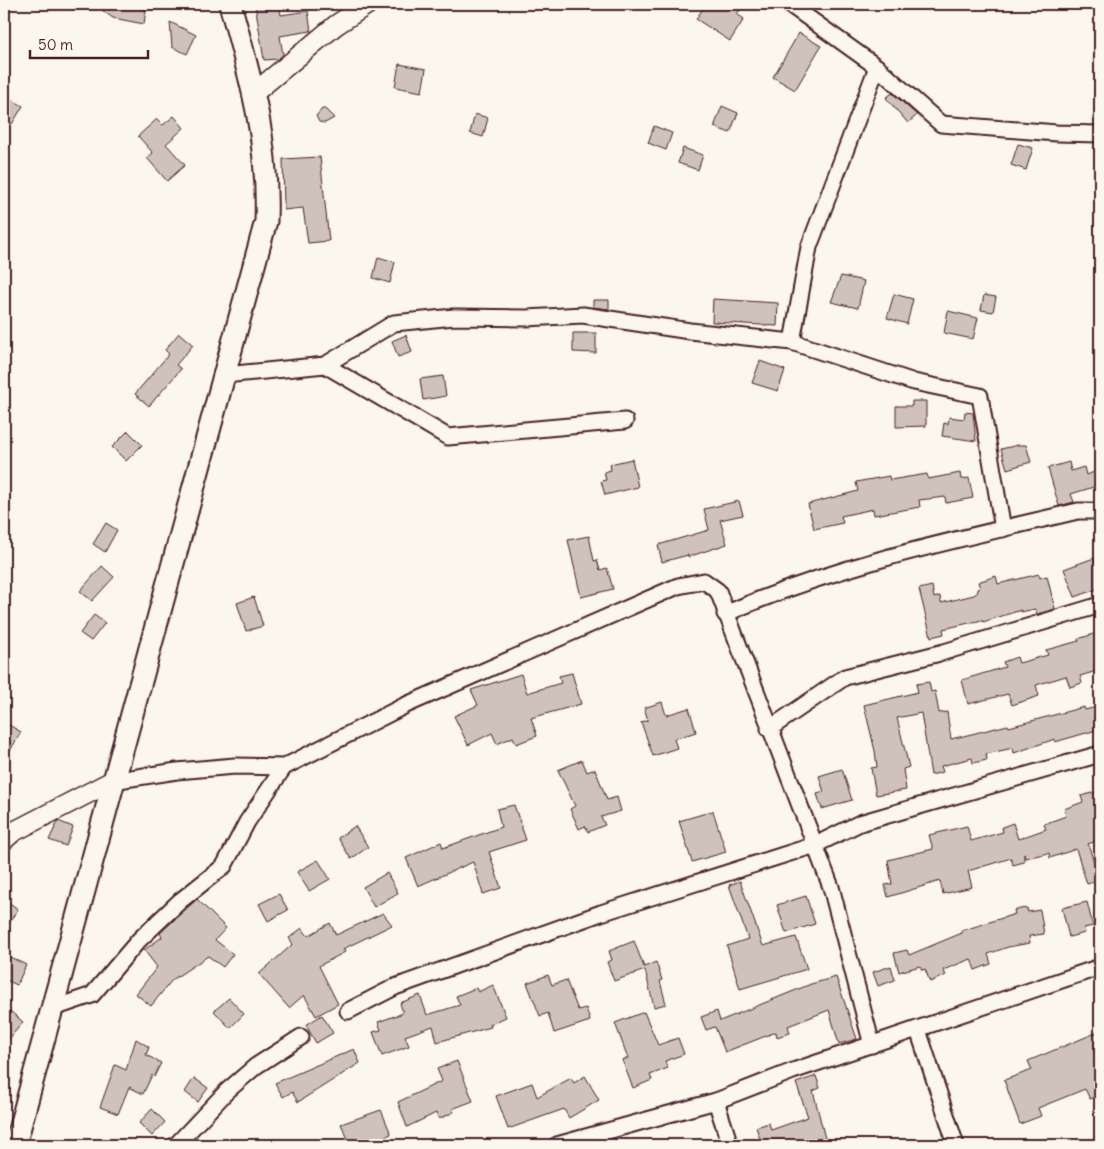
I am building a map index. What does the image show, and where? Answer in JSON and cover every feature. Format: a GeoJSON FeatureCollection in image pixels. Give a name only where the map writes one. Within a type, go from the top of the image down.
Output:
{"type":"FeatureCollection","features":[{"type":"Feature","properties":{"kind":"main road"},"geometry":{"type":"LineString","coordinates":[[15,1145],[112,781],[266,221],[266,159],[254,93],[230,4]]}},
{"type":"Feature","properties":{"kind":"street"},"geometry":{"type":"LineString","coordinates":[[254,93],[336,25],[368,4]]}},
{"type":"Feature","properties":{"kind":"street"},"geometry":{"type":"LineString","coordinates":[[789,4],[877,67],[941,124],[1056,133],[1100,134]]}},
{"type":"Feature","properties":{"kind":"street"},"geometry":{"type":"LineString","coordinates":[[792,342],[809,248],[877,67]]}},
{"type":"Feature","properties":{"kind":"street"},"geometry":{"type":"LineString","coordinates":[[225,375],[325,365],[394,323],[454,317],[526,318],[583,315],[690,331],[792,342],[914,382],[980,396],[1003,529]]}},
{"type":"Feature","properties":{"kind":"street"},"geometry":{"type":"LineString","coordinates":[[325,365],[448,437],[625,421]]}},
{"type":"Feature","properties":{"kind":"street"},"geometry":{"type":"LineString","coordinates":[[725,614],[753,602],[853,567],[1078,511],[1100,510]]}},
{"type":"Feature","properties":{"kind":"street"},"geometry":{"type":"LineString","coordinates":[[4,840],[13,832],[112,781],[196,769],[235,766],[284,767],[406,705],[678,586],[704,581],[718,591],[725,614],[831,887],[872,1045]]}},
{"type":"Feature","properties":{"kind":"street"},"geometry":{"type":"LineString","coordinates":[[769,729],[845,676],[944,652],[1100,605]]}},
{"type":"Feature","properties":{"kind":"street"},"geometry":{"type":"LineString","coordinates":[[348,1011],[395,987],[592,916],[815,845],[860,823],[1100,754]]}},
{"type":"Feature","properties":{"kind":"street"},"geometry":{"type":"LineString","coordinates":[[52,1009],[92,995],[139,940],[180,901],[224,866],[247,822],[284,767]]}},
{"type":"Feature","properties":{"kind":"street"},"geometry":{"type":"LineString","coordinates":[[557,1145],[716,1101],[1100,967]]}},
{"type":"Feature","properties":{"kind":"street"},"geometry":{"type":"LineString","coordinates":[[918,1030],[956,1145]]}},
{"type":"Feature","properties":{"kind":"street"},"geometry":{"type":"LineString","coordinates":[[176,1145],[227,1091],[256,1066],[301,1037]]}},
{"type":"Feature","properties":{"kind":"street"},"geometry":{"type":"LineString","coordinates":[[716,1101],[730,1145]]}},
{"type":"Feature","properties":{"kind":"building"},"geometry":{"type":"Polygon","coordinates":[[[109,4],[132,4],[146,10],[144,24],[113,18],[103,11],[109,4]]]}},
{"type":"Feature","properties":{"kind":"building"},"geometry":{"type":"Polygon","coordinates":[[[255,4],[279,4],[281,15],[308,11],[311,31],[280,36],[283,55],[278,59],[264,60],[255,4]]]}},
{"type":"Feature","properties":{"kind":"building"},"geometry":{"type":"Polygon","coordinates":[[[706,4],[744,4],[737,14],[744,19],[730,41],[696,19],[706,4]]]}},
{"type":"Feature","properties":{"kind":"building"},"geometry":{"type":"Polygon","coordinates":[[[170,22],[196,35],[187,54],[172,47],[170,22]]]}},
{"type":"Feature","properties":{"kind":"building"},"geometry":{"type":"Polygon","coordinates":[[[799,33],[821,46],[795,90],[773,77],[799,33]]]}},
{"type":"Feature","properties":{"kind":"building"},"geometry":{"type":"Polygon","coordinates":[[[399,64],[426,69],[422,92],[395,87],[399,64]]]}},
{"type":"Feature","properties":{"kind":"building"},"geometry":{"type":"Polygon","coordinates":[[[892,93],[917,115],[908,123],[886,98],[892,93]]]}},
{"type":"Feature","properties":{"kind":"building"},"geometry":{"type":"Polygon","coordinates":[[[4,95],[23,106],[12,124],[4,119],[4,95]]]}},
{"type":"Feature","properties":{"kind":"building"},"geometry":{"type":"Polygon","coordinates":[[[722,106],[738,113],[730,133],[714,127],[722,106]]]}},
{"type":"Feature","properties":{"kind":"building"},"geometry":{"type":"Polygon","coordinates":[[[322,109],[325,109],[334,118],[325,123],[319,122],[316,116],[322,109]]]}},
{"type":"Feature","properties":{"kind":"building"},"geometry":{"type":"Polygon","coordinates":[[[475,114],[488,118],[483,137],[470,133],[475,114]]]}},
{"type":"Feature","properties":{"kind":"building"},"geometry":{"type":"Polygon","coordinates":[[[174,116],[184,128],[166,144],[185,165],[167,181],[147,158],[153,153],[138,136],[157,119],[163,125],[174,116]]]}},
{"type":"Feature","properties":{"kind":"building"},"geometry":{"type":"Polygon","coordinates":[[[654,126],[672,133],[666,150],[648,143],[654,126]]]}},
{"type":"Feature","properties":{"kind":"building"},"geometry":{"type":"Polygon","coordinates":[[[1018,144],[1033,148],[1026,170],[1011,165],[1018,144]]]}},
{"type":"Feature","properties":{"kind":"building"},"geometry":{"type":"Polygon","coordinates":[[[683,148],[703,155],[698,170],[678,163],[683,148]]]}},
{"type":"Feature","properties":{"kind":"building"},"geometry":{"type":"Polygon","coordinates":[[[320,157],[329,241],[308,243],[303,208],[284,210],[283,159],[320,157]]]}},
{"type":"Feature","properties":{"kind":"building"},"geometry":{"type":"Polygon","coordinates":[[[378,257],[395,262],[390,283],[373,278],[378,257]]]}},
{"type":"Feature","properties":{"kind":"building"},"geometry":{"type":"Polygon","coordinates":[[[841,276],[864,281],[858,308],[831,302],[841,276]]]}},
{"type":"Feature","properties":{"kind":"building"},"geometry":{"type":"Polygon","coordinates":[[[894,294],[913,299],[907,324],[887,318],[894,294]]]}},
{"type":"Feature","properties":{"kind":"building"},"geometry":{"type":"Polygon","coordinates":[[[984,295],[996,297],[993,312],[981,310],[984,295]]]}},
{"type":"Feature","properties":{"kind":"building"},"geometry":{"type":"Polygon","coordinates":[[[713,299],[778,303],[777,326],[712,322],[713,299]]]}},
{"type":"Feature","properties":{"kind":"building"},"geometry":{"type":"Polygon","coordinates":[[[593,300],[609,300],[609,309],[593,307],[593,300]]]}},
{"type":"Feature","properties":{"kind":"building"},"geometry":{"type":"Polygon","coordinates":[[[948,311],[978,318],[973,339],[944,333],[948,311]]]}},
{"type":"Feature","properties":{"kind":"building"},"geometry":{"type":"Polygon","coordinates":[[[179,333],[193,345],[176,365],[181,369],[149,406],[135,394],[169,354],[165,350],[179,333]]]}},
{"type":"Feature","properties":{"kind":"building"},"geometry":{"type":"Polygon","coordinates":[[[573,333],[596,333],[596,353],[573,352],[573,333]]]}},
{"type":"Feature","properties":{"kind":"building"},"geometry":{"type":"Polygon","coordinates":[[[406,335],[412,352],[398,357],[392,341],[406,335]]]}},
{"type":"Feature","properties":{"kind":"building"},"geometry":{"type":"Polygon","coordinates":[[[760,361],[785,370],[778,391],[752,383],[760,361]]]}},
{"type":"Feature","properties":{"kind":"building"},"geometry":{"type":"Polygon","coordinates":[[[443,376],[446,396],[423,400],[420,379],[443,376]]]}},
{"type":"Feature","properties":{"kind":"building"},"geometry":{"type":"Polygon","coordinates":[[[912,401],[926,401],[926,426],[896,427],[896,406],[912,406],[912,401]]]}},
{"type":"Feature","properties":{"kind":"building"},"geometry":{"type":"Polygon","coordinates":[[[965,412],[973,413],[976,441],[942,436],[944,423],[948,424],[949,417],[964,419],[965,412]]]}},
{"type":"Feature","properties":{"kind":"building"},"geometry":{"type":"Polygon","coordinates":[[[128,431],[142,445],[126,461],[112,447],[128,431]]]}},
{"type":"Feature","properties":{"kind":"building"},"geometry":{"type":"Polygon","coordinates":[[[1026,445],[1031,462],[1007,469],[1001,449],[1026,445]]]}},
{"type":"Feature","properties":{"kind":"building"},"geometry":{"type":"Polygon","coordinates":[[[632,459],[638,487],[605,495],[601,481],[606,480],[604,472],[611,470],[610,464],[632,459]]]}},
{"type":"Feature","properties":{"kind":"building"},"geometry":{"type":"Polygon","coordinates":[[[1069,462],[1071,471],[1084,467],[1086,475],[1100,470],[1100,485],[1071,494],[1074,502],[1059,506],[1048,468],[1069,462]]]}},
{"type":"Feature","properties":{"kind":"building"},"geometry":{"type":"Polygon","coordinates":[[[960,473],[961,479],[969,478],[973,498],[946,503],[945,497],[919,500],[920,507],[874,515],[873,509],[841,516],[843,523],[814,529],[808,504],[858,491],[856,482],[889,476],[890,480],[927,474],[928,479],[960,473]]]}},
{"type":"Feature","properties":{"kind":"building"},"geometry":{"type":"Polygon","coordinates":[[[739,501],[743,515],[720,520],[727,544],[688,557],[688,555],[662,562],[658,545],[709,530],[704,509],[739,501]]]}},
{"type":"Feature","properties":{"kind":"building"},"geometry":{"type":"Polygon","coordinates":[[[106,523],[117,530],[105,552],[93,544],[106,523]]]}},
{"type":"Feature","properties":{"kind":"building"},"geometry":{"type":"Polygon","coordinates":[[[589,536],[594,561],[597,560],[600,570],[607,568],[613,589],[581,597],[568,540],[589,536]]]}},
{"type":"Feature","properties":{"kind":"building"},"geometry":{"type":"Polygon","coordinates":[[[1094,558],[1100,573],[1100,588],[1075,597],[1064,569],[1094,558]]]}},
{"type":"Feature","properties":{"kind":"building"},"geometry":{"type":"Polygon","coordinates":[[[102,566],[114,577],[92,601],[80,591],[102,566]]]}},
{"type":"Feature","properties":{"kind":"building"},"geometry":{"type":"Polygon","coordinates":[[[1039,574],[1040,578],[1047,576],[1055,609],[1037,614],[1035,609],[1021,612],[1021,610],[983,622],[982,620],[943,629],[944,634],[931,637],[919,589],[932,586],[934,598],[940,596],[941,603],[974,595],[978,592],[977,589],[980,588],[978,582],[996,576],[998,584],[1039,574]]]}},
{"type":"Feature","properties":{"kind":"building"},"geometry":{"type":"Polygon","coordinates":[[[254,597],[263,626],[246,631],[237,603],[254,597]]]}},
{"type":"Feature","properties":{"kind":"building"},"geometry":{"type":"Polygon","coordinates":[[[94,615],[105,623],[91,641],[80,633],[94,615]]]}},
{"type":"Feature","properties":{"kind":"building"},"geometry":{"type":"Polygon","coordinates":[[[1100,632],[1100,670],[1080,676],[1082,683],[1070,687],[1066,676],[1036,685],[1039,696],[1012,705],[1008,694],[968,704],[962,680],[1005,667],[1003,662],[1017,657],[1019,663],[1048,655],[1046,650],[1079,641],[1078,639],[1100,632]]]}},
{"type":"Feature","properties":{"kind":"building"},"geometry":{"type":"Polygon","coordinates":[[[572,673],[581,704],[531,718],[537,736],[516,744],[513,737],[497,744],[492,733],[468,745],[454,716],[478,705],[471,690],[521,674],[527,693],[561,683],[559,676],[572,673]]]}},
{"type":"Feature","properties":{"kind":"building"},"geometry":{"type":"Polygon","coordinates":[[[929,682],[931,692],[935,691],[939,713],[947,712],[951,739],[1008,725],[1009,727],[1084,707],[1085,710],[1100,706],[1100,729],[1055,742],[1055,739],[1014,753],[1013,748],[986,754],[987,760],[973,763],[972,758],[941,766],[943,772],[931,775],[921,713],[897,718],[909,767],[903,769],[906,790],[876,795],[871,768],[877,767],[875,751],[864,705],[918,692],[916,684],[929,682]]]}},
{"type":"Feature","properties":{"kind":"building"},"geometry":{"type":"Polygon","coordinates":[[[662,702],[666,715],[689,708],[696,732],[674,739],[677,748],[653,756],[641,722],[648,720],[644,708],[662,702]]]}},
{"type":"Feature","properties":{"kind":"building"},"geometry":{"type":"Polygon","coordinates":[[[9,725],[21,732],[4,761],[4,734],[9,725]]]}},
{"type":"Feature","properties":{"kind":"building"},"geometry":{"type":"Polygon","coordinates":[[[582,760],[587,772],[595,769],[607,800],[617,797],[621,811],[601,817],[605,825],[588,832],[585,826],[579,829],[570,809],[575,806],[558,770],[582,760]]]}},
{"type":"Feature","properties":{"kind":"building"},"geometry":{"type":"Polygon","coordinates":[[[842,769],[852,800],[822,809],[817,794],[824,792],[819,776],[842,769]]]}},
{"type":"Feature","properties":{"kind":"building"},"geometry":{"type":"Polygon","coordinates":[[[1095,792],[1100,808],[1100,840],[1088,844],[1100,880],[1087,884],[1076,849],[1050,858],[1049,853],[1025,858],[1024,854],[1024,862],[1013,865],[1011,858],[968,871],[972,887],[943,894],[940,881],[888,897],[885,885],[892,884],[888,860],[933,849],[929,835],[967,826],[971,841],[1003,832],[1002,827],[1013,823],[1018,839],[1046,829],[1044,824],[1066,816],[1064,809],[1083,802],[1081,796],[1095,792]]]}},
{"type":"Feature","properties":{"kind":"building"},"geometry":{"type":"Polygon","coordinates":[[[514,805],[526,840],[489,852],[501,888],[483,894],[473,862],[418,886],[406,858],[441,842],[443,848],[501,827],[497,809],[514,805]]]}},
{"type":"Feature","properties":{"kind":"building"},"geometry":{"type":"Polygon","coordinates":[[[713,811],[726,852],[692,862],[679,821],[713,811]]]}},
{"type":"Feature","properties":{"kind":"building"},"geometry":{"type":"Polygon","coordinates":[[[58,821],[73,827],[66,846],[49,840],[58,821]]]}},
{"type":"Feature","properties":{"kind":"building"},"geometry":{"type":"Polygon","coordinates":[[[355,826],[368,847],[351,859],[338,838],[355,826]]]}},
{"type":"Feature","properties":{"kind":"building"},"geometry":{"type":"Polygon","coordinates":[[[318,860],[330,879],[309,891],[297,872],[318,860]]]}},
{"type":"Feature","properties":{"kind":"building"},"geometry":{"type":"Polygon","coordinates":[[[387,873],[398,893],[374,907],[363,887],[387,873]]]}},
{"type":"Feature","properties":{"kind":"building"},"geometry":{"type":"Polygon","coordinates":[[[740,881],[763,946],[796,937],[807,969],[740,989],[727,946],[748,939],[729,885],[740,881]]]}},
{"type":"Feature","properties":{"kind":"building"},"geometry":{"type":"Polygon","coordinates":[[[279,894],[288,910],[268,921],[259,904],[279,894]]]}},
{"type":"Feature","properties":{"kind":"building"},"geometry":{"type":"Polygon","coordinates":[[[806,896],[815,924],[786,933],[777,905],[806,896]]]}},
{"type":"Feature","properties":{"kind":"building"},"geometry":{"type":"Polygon","coordinates":[[[4,899],[18,909],[4,931],[4,899]]]}},
{"type":"Feature","properties":{"kind":"building"},"geometry":{"type":"Polygon","coordinates":[[[197,899],[226,928],[215,940],[233,954],[223,967],[208,956],[172,980],[151,1006],[136,994],[157,967],[144,950],[162,937],[160,933],[197,899]]]}},
{"type":"Feature","properties":{"kind":"building"},"geometry":{"type":"Polygon","coordinates":[[[1087,902],[1093,926],[1084,928],[1085,933],[1069,937],[1062,908],[1087,902]]]}},
{"type":"Feature","properties":{"kind":"building"},"geometry":{"type":"Polygon","coordinates":[[[1027,908],[1028,912],[1040,910],[1044,934],[1029,936],[1030,943],[1008,947],[988,954],[991,964],[975,970],[971,959],[943,970],[946,975],[930,982],[925,969],[922,970],[920,966],[899,972],[894,953],[907,950],[909,955],[962,933],[961,931],[1015,914],[1014,910],[1027,908]]]}},
{"type":"Feature","properties":{"kind":"building"},"geometry":{"type":"Polygon","coordinates":[[[383,913],[392,925],[343,949],[345,952],[319,966],[338,1004],[316,1016],[304,995],[289,1008],[259,974],[293,944],[289,938],[302,928],[308,936],[330,923],[336,935],[383,913]]]}},
{"type":"Feature","properties":{"kind":"building"},"geometry":{"type":"Polygon","coordinates":[[[634,941],[644,967],[656,962],[662,980],[660,981],[666,1004],[654,1007],[645,970],[614,981],[607,962],[612,960],[609,951],[634,941]]]}},
{"type":"Feature","properties":{"kind":"building"},"geometry":{"type":"Polygon","coordinates":[[[4,954],[26,965],[17,985],[4,979],[4,954]]]}},
{"type":"Feature","properties":{"kind":"building"},"geometry":{"type":"Polygon","coordinates":[[[891,966],[895,980],[878,986],[873,972],[891,966]]]}},
{"type":"Feature","properties":{"kind":"building"},"geometry":{"type":"Polygon","coordinates":[[[548,975],[552,985],[566,980],[578,1010],[586,1008],[590,1021],[554,1033],[548,1013],[540,1016],[527,983],[548,975]]]}},
{"type":"Feature","properties":{"kind":"building"},"geometry":{"type":"Polygon","coordinates":[[[836,977],[857,1039],[839,1044],[829,1010],[788,1026],[790,1033],[777,1037],[776,1032],[725,1052],[715,1027],[706,1030],[701,1017],[717,1011],[720,1021],[811,984],[836,977]]]}},
{"type":"Feature","properties":{"kind":"building"},"geometry":{"type":"Polygon","coordinates":[[[493,985],[506,1017],[490,1024],[491,1027],[437,1042],[433,1026],[405,1036],[409,1046],[382,1056],[373,1032],[381,1030],[378,1022],[403,1013],[400,1003],[420,995],[427,1015],[460,1005],[456,996],[476,988],[478,992],[493,985]]]}},
{"type":"Feature","properties":{"kind":"building"},"geometry":{"type":"Polygon","coordinates":[[[229,998],[244,1014],[230,1028],[214,1011],[229,998]]]}},
{"type":"Feature","properties":{"kind":"building"},"geometry":{"type":"Polygon","coordinates":[[[10,1011],[23,1022],[4,1045],[4,1018],[10,1011]]]}},
{"type":"Feature","properties":{"kind":"building"},"geometry":{"type":"Polygon","coordinates":[[[644,1012],[658,1045],[678,1038],[684,1054],[665,1061],[668,1068],[650,1075],[652,1080],[633,1088],[622,1060],[628,1058],[615,1023],[644,1012]]]}},
{"type":"Feature","properties":{"kind":"building"},"geometry":{"type":"Polygon","coordinates":[[[322,1015],[333,1033],[316,1043],[306,1025],[322,1015]]]}},
{"type":"Feature","properties":{"kind":"building"},"geometry":{"type":"Polygon","coordinates":[[[1098,1032],[1100,1040],[1100,1094],[1090,1099],[1085,1089],[1038,1108],[1041,1116],[1020,1124],[1004,1080],[1032,1070],[1028,1061],[1098,1032]]]}},
{"type":"Feature","properties":{"kind":"building"},"geometry":{"type":"Polygon","coordinates":[[[136,1039],[149,1047],[146,1055],[161,1063],[154,1077],[152,1075],[143,1094],[129,1087],[118,1114],[100,1107],[115,1065],[126,1070],[136,1039]]]}},
{"type":"Feature","properties":{"kind":"building"},"geometry":{"type":"Polygon","coordinates":[[[354,1049],[360,1063],[298,1102],[292,1092],[283,1097],[275,1083],[354,1049]]]}},
{"type":"Feature","properties":{"kind":"building"},"geometry":{"type":"Polygon","coordinates":[[[457,1061],[473,1101],[452,1109],[454,1112],[439,1119],[436,1113],[407,1127],[398,1102],[442,1081],[437,1069],[457,1061]]]}},
{"type":"Feature","properties":{"kind":"building"},"geometry":{"type":"Polygon","coordinates":[[[585,1076],[599,1100],[569,1118],[564,1109],[508,1129],[496,1096],[532,1083],[537,1097],[571,1078],[574,1083],[585,1076]]]}},
{"type":"Feature","properties":{"kind":"building"},"geometry":{"type":"Polygon","coordinates":[[[816,1076],[820,1088],[813,1091],[826,1142],[814,1145],[762,1145],[756,1127],[769,1123],[771,1130],[808,1117],[796,1083],[816,1076]]]}},
{"type":"Feature","properties":{"kind":"building"},"geometry":{"type":"Polygon","coordinates":[[[194,1078],[208,1088],[198,1102],[185,1092],[194,1078]]]}},
{"type":"Feature","properties":{"kind":"building"},"geometry":{"type":"Polygon","coordinates":[[[152,1109],[165,1122],[152,1136],[139,1123],[152,1109]]]}},
{"type":"Feature","properties":{"kind":"building"},"geometry":{"type":"Polygon","coordinates":[[[381,1110],[391,1134],[367,1145],[351,1145],[341,1124],[381,1110]]]}}]}
